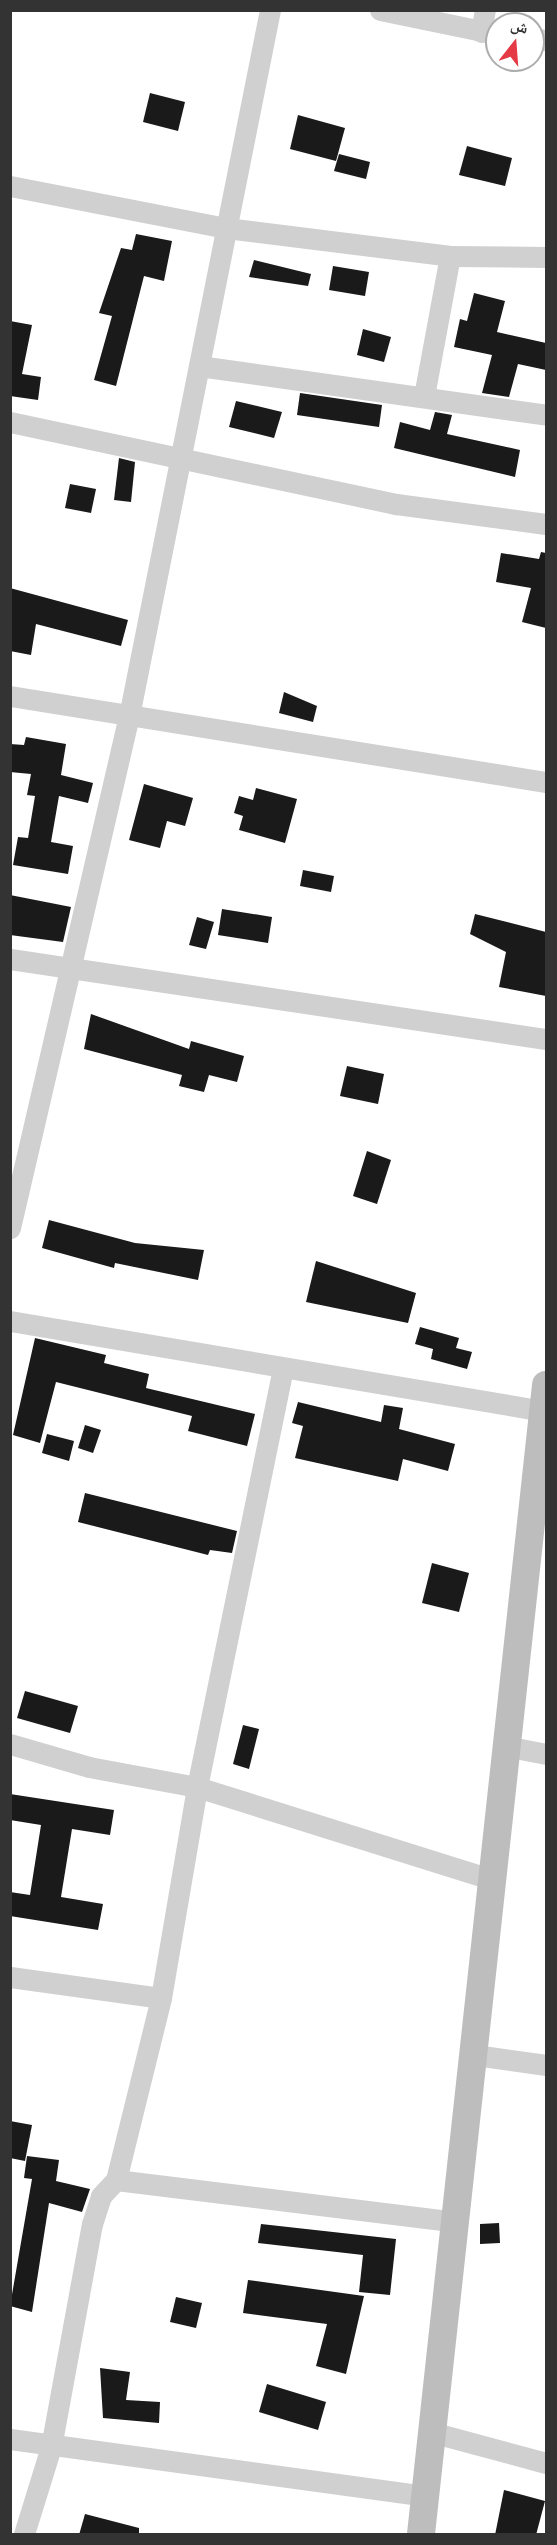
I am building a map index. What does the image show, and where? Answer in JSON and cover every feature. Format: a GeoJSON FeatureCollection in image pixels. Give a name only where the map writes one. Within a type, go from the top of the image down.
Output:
{"type":"FeatureCollection","features":[{"type":"Feature","properties":{"kind":"main road"},"geometry":{"type":"LineString","coordinates":[[421,2535],[475,2055],[505,1746],[541,1499],[545,1398]]}},
{"type":"Feature","properties":{"kind":"street"},"geometry":{"type":"LineString","coordinates":[[10,1228],[130,711],[270,10]]}},
{"type":"Feature","properties":{"kind":"street"},"geometry":{"type":"LineString","coordinates":[[380,10],[485,32]]}},
{"type":"Feature","properties":{"kind":"street"},"geometry":{"type":"LineString","coordinates":[[10,186],[226,228],[450,256],[546,257]]}},
{"type":"Feature","properties":{"kind":"street"},"geometry":{"type":"LineString","coordinates":[[424,396],[450,256]]}},
{"type":"Feature","properties":{"kind":"street"},"geometry":{"type":"LineString","coordinates":[[199,366],[546,415]]}},
{"type":"Feature","properties":{"kind":"street"},"geometry":{"type":"LineString","coordinates":[[10,422],[182,454],[396,504],[546,524]]}},
{"type":"Feature","properties":{"kind":"street"},"geometry":{"type":"LineString","coordinates":[[10,696],[130,711],[546,782]]}},
{"type":"Feature","properties":{"kind":"street"},"geometry":{"type":"LineString","coordinates":[[10,959],[546,1039]]}},
{"type":"Feature","properties":{"kind":"street"},"geometry":{"type":"LineString","coordinates":[[10,1321],[283,1369],[545,1398]]}},
{"type":"Feature","properties":{"kind":"street"},"geometry":{"type":"LineString","coordinates":[[24,2535],[51,2447],[92,2224],[102,2196],[116,2180],[160,1998],[197,1787],[283,1369]]}},
{"type":"Feature","properties":{"kind":"street"},"geometry":{"type":"LineString","coordinates":[[10,1744],[89,1767],[197,1787],[493,1880]]}},
{"type":"Feature","properties":{"kind":"street"},"geometry":{"type":"LineString","coordinates":[[505,1746],[546,1754]]}},
{"type":"Feature","properties":{"kind":"street"},"geometry":{"type":"LineString","coordinates":[[10,1977],[160,1998]]}},
{"type":"Feature","properties":{"kind":"street"},"geometry":{"type":"LineString","coordinates":[[475,2055],[546,2065]]}},
{"type":"Feature","properties":{"kind":"street"},"geometry":{"type":"LineString","coordinates":[[116,2180],[456,2222]]}},
{"type":"Feature","properties":{"kind":"street"},"geometry":{"type":"LineString","coordinates":[[431,2433],[546,2463]]}},
{"type":"Feature","properties":{"kind":"street"},"geometry":{"type":"LineString","coordinates":[[10,2439],[51,2447],[425,2496]]}},
{"type":"Feature","properties":{"kind":"building"},"geometry":{"type":"Polygon","coordinates":[[[150,93],[185,102],[178,131],[143,122],[150,93]]]}},
{"type":"Feature","properties":{"kind":"building"},"geometry":{"type":"Polygon","coordinates":[[[298,115],[345,128],[336,161],[290,149],[298,115]]]}},
{"type":"Feature","properties":{"kind":"building"},"geometry":{"type":"Polygon","coordinates":[[[467,146],[512,158],[505,186],[459,175],[467,146]]]}},
{"type":"Feature","properties":{"kind":"building"},"geometry":{"type":"Polygon","coordinates":[[[339,154],[370,162],[366,179],[334,171],[339,154]]]}},
{"type":"Feature","properties":{"kind":"building"},"geometry":{"type":"Polygon","coordinates":[[[136,234],[172,241],[164,281],[144,276],[116,386],[94,380],[112,316],[99,313],[121,248],[132,250],[136,234]]]}},
{"type":"Feature","properties":{"kind":"building"},"geometry":{"type":"Polygon","coordinates":[[[254,260],[311,274],[308,286],[249,277],[254,260]]]}},
{"type":"Feature","properties":{"kind":"building"},"geometry":{"type":"Polygon","coordinates":[[[333,266],[369,272],[365,296],[329,290],[333,266]]]}},
{"type":"Feature","properties":{"kind":"building"},"geometry":{"type":"Polygon","coordinates":[[[474,293],[505,301],[497,332],[546,343],[546,370],[518,364],[509,397],[482,393],[492,355],[454,347],[460,319],[467,321],[474,293]]]}},
{"type":"Feature","properties":{"kind":"building"},"geometry":{"type":"Polygon","coordinates":[[[10,321],[32,325],[22,374],[41,377],[38,400],[10,396],[10,321]]]}},
{"type":"Feature","properties":{"kind":"building"},"geometry":{"type":"Polygon","coordinates":[[[363,329],[391,337],[384,362],[357,355],[363,329]]]}},
{"type":"Feature","properties":{"kind":"building"},"geometry":{"type":"Polygon","coordinates":[[[300,393],[382,405],[379,427],[297,415],[300,393]]]}},
{"type":"Feature","properties":{"kind":"building"},"geometry":{"type":"Polygon","coordinates":[[[236,401],[282,412],[274,438],[229,427],[236,401]]]}},
{"type":"Feature","properties":{"kind":"building"},"geometry":{"type":"Polygon","coordinates":[[[435,412],[452,415],[447,434],[520,450],[515,477],[394,448],[400,422],[430,430],[435,412]]]}},
{"type":"Feature","properties":{"kind":"building"},"geometry":{"type":"Polygon","coordinates":[[[119,458],[135,462],[131,502],[114,500],[119,458]]]}},
{"type":"Feature","properties":{"kind":"building"},"geometry":{"type":"Polygon","coordinates":[[[70,484],[96,489],[91,513],[65,508],[70,484]]]}},
{"type":"Feature","properties":{"kind":"building"},"geometry":{"type":"Polygon","coordinates":[[[541,552],[546,553],[546,628],[522,622],[531,588],[496,582],[501,553],[539,559],[541,552]]]}},
{"type":"Feature","properties":{"kind":"building"},"geometry":{"type":"Polygon","coordinates":[[[10,588],[128,620],[121,646],[36,624],[31,655],[10,651],[10,588]]]}},
{"type":"Feature","properties":{"kind":"building"},"geometry":{"type":"Polygon","coordinates":[[[284,692],[317,706],[313,722],[279,713],[284,692]]]}},
{"type":"Feature","properties":{"kind":"building"},"geometry":{"type":"Polygon","coordinates":[[[26,737],[66,744],[61,775],[93,783],[88,803],[59,796],[51,842],[73,846],[68,874],[13,865],[18,837],[28,838],[35,796],[27,795],[31,774],[10,772],[10,744],[24,745],[26,737]]]}},
{"type":"Feature","properties":{"kind":"building"},"geometry":{"type":"Polygon","coordinates":[[[144,784],[193,798],[185,826],[167,821],[160,848],[129,840],[144,784]]]}},
{"type":"Feature","properties":{"kind":"building"},"geometry":{"type":"Polygon","coordinates":[[[256,788],[297,799],[285,843],[239,830],[243,816],[234,813],[239,796],[253,800],[256,788]]]}},
{"type":"Feature","properties":{"kind":"building"},"geometry":{"type":"Polygon","coordinates":[[[303,870],[334,876],[331,892],[300,886],[303,870]]]}},
{"type":"Feature","properties":{"kind":"building"},"geometry":{"type":"Polygon","coordinates":[[[10,895],[71,907],[63,942],[10,935],[10,895]]]}},
{"type":"Feature","properties":{"kind":"building"},"geometry":{"type":"Polygon","coordinates":[[[222,909],[272,917],[268,943],[218,935],[222,909]]]}},
{"type":"Feature","properties":{"kind":"building"},"geometry":{"type":"Polygon","coordinates":[[[475,914],[546,932],[546,996],[499,987],[506,952],[470,934],[475,914]]]}},
{"type":"Feature","properties":{"kind":"building"},"geometry":{"type":"Polygon","coordinates":[[[197,917],[214,922],[206,949],[189,945],[197,917]]]}},
{"type":"Feature","properties":{"kind":"building"},"geometry":{"type":"Polygon","coordinates":[[[91,1014],[189,1049],[191,1041],[244,1056],[237,1082],[209,1075],[204,1092],[179,1086],[182,1075],[84,1049],[91,1014]]]}},
{"type":"Feature","properties":{"kind":"building"},"geometry":{"type":"Polygon","coordinates":[[[347,1066],[384,1074],[378,1104],[340,1096],[347,1066]]]}},
{"type":"Feature","properties":{"kind":"building"},"geometry":{"type":"Polygon","coordinates":[[[367,1151],[391,1160],[377,1204],[353,1196],[367,1151]]]}},
{"type":"Feature","properties":{"kind":"building"},"geometry":{"type":"Polygon","coordinates":[[[49,1220],[135,1243],[204,1250],[198,1280],[115,1263],[114,1268],[42,1248],[49,1220]]]}},
{"type":"Feature","properties":{"kind":"building"},"geometry":{"type":"Polygon","coordinates":[[[316,1261],[416,1293],[408,1323],[306,1302],[316,1261]]]}},
{"type":"Feature","properties":{"kind":"building"},"geometry":{"type":"Polygon","coordinates":[[[420,1327],[459,1338],[456,1348],[472,1352],[467,1369],[431,1359],[433,1349],[415,1344],[420,1327]]]}},
{"type":"Feature","properties":{"kind":"building"},"geometry":{"type":"Polygon","coordinates":[[[35,1338],[106,1355],[104,1363],[149,1374],[146,1388],[255,1414],[247,1446],[188,1431],[192,1416],[56,1382],[40,1443],[13,1435],[35,1338]]]}},
{"type":"Feature","properties":{"kind":"building"},"geometry":{"type":"Polygon","coordinates":[[[298,1402],[381,1422],[384,1405],[403,1408],[399,1429],[455,1444],[448,1471],[403,1459],[398,1481],[295,1458],[303,1426],[292,1423],[298,1402]]]}},
{"type":"Feature","properties":{"kind":"building"},"geometry":{"type":"Polygon","coordinates":[[[85,1425],[101,1430],[93,1453],[78,1448],[85,1425]]]}},
{"type":"Feature","properties":{"kind":"building"},"geometry":{"type":"Polygon","coordinates":[[[47,1434],[74,1441],[69,1461],[42,1453],[47,1434]]]}},
{"type":"Feature","properties":{"kind":"building"},"geometry":{"type":"Polygon","coordinates":[[[85,1493],[237,1531],[232,1553],[210,1550],[208,1555],[78,1522],[85,1493]]]}},
{"type":"Feature","properties":{"kind":"building"},"geometry":{"type":"Polygon","coordinates":[[[432,1563],[469,1573],[459,1612],[422,1603],[432,1563]]]}},
{"type":"Feature","properties":{"kind":"building"},"geometry":{"type":"Polygon","coordinates":[[[25,1691],[78,1706],[70,1733],[17,1718],[25,1691]]]}},
{"type":"Feature","properties":{"kind":"building"},"geometry":{"type":"Polygon","coordinates":[[[243,1725],[259,1729],[249,1769],[233,1764],[243,1725]]]}},
{"type":"Feature","properties":{"kind":"building"},"geometry":{"type":"Polygon","coordinates":[[[10,1794],[114,1810],[110,1835],[72,1829],[61,1897],[103,1904],[98,1930],[10,1916],[10,1892],[30,1895],[41,1825],[10,1820],[10,1794]]]}},
{"type":"Feature","properties":{"kind":"building"},"geometry":{"type":"Polygon","coordinates":[[[10,2121],[32,2125],[25,2161],[10,2158],[10,2121]]]}},
{"type":"Feature","properties":{"kind":"building"},"geometry":{"type":"Polygon","coordinates":[[[27,2156],[59,2160],[56,2181],[90,2189],[82,2212],[49,2203],[32,2312],[10,2306],[32,2179],[24,2178],[27,2156]]]}},
{"type":"Feature","properties":{"kind":"building"},"geometry":{"type":"Polygon","coordinates":[[[499,2223],[500,2243],[480,2244],[480,2224],[499,2223]]]}},
{"type":"Feature","properties":{"kind":"building"},"geometry":{"type":"Polygon","coordinates":[[[261,2224],[396,2239],[390,2295],[359,2292],[363,2255],[258,2243],[261,2224]]]}},
{"type":"Feature","properties":{"kind":"building"},"geometry":{"type":"Polygon","coordinates":[[[248,2280],[364,2296],[346,2374],[316,2366],[327,2324],[243,2313],[248,2280]]]}},
{"type":"Feature","properties":{"kind":"building"},"geometry":{"type":"Polygon","coordinates":[[[176,2297],[202,2303],[196,2328],[170,2322],[176,2297]]]}},
{"type":"Feature","properties":{"kind":"building"},"geometry":{"type":"Polygon","coordinates":[[[100,2368],[130,2372],[126,2400],[160,2402],[159,2423],[103,2418],[100,2368]]]}},
{"type":"Feature","properties":{"kind":"building"},"geometry":{"type":"Polygon","coordinates":[[[267,2384],[326,2402],[318,2430],[259,2412],[267,2384]]]}},
{"type":"Feature","properties":{"kind":"building"},"geometry":{"type":"Polygon","coordinates":[[[504,2490],[545,2501],[536,2535],[495,2535],[504,2490]]]}},
{"type":"Feature","properties":{"kind":"building"},"geometry":{"type":"Polygon","coordinates":[[[85,2514],[139,2528],[139,2535],[79,2535],[85,2514]]]}}]}
